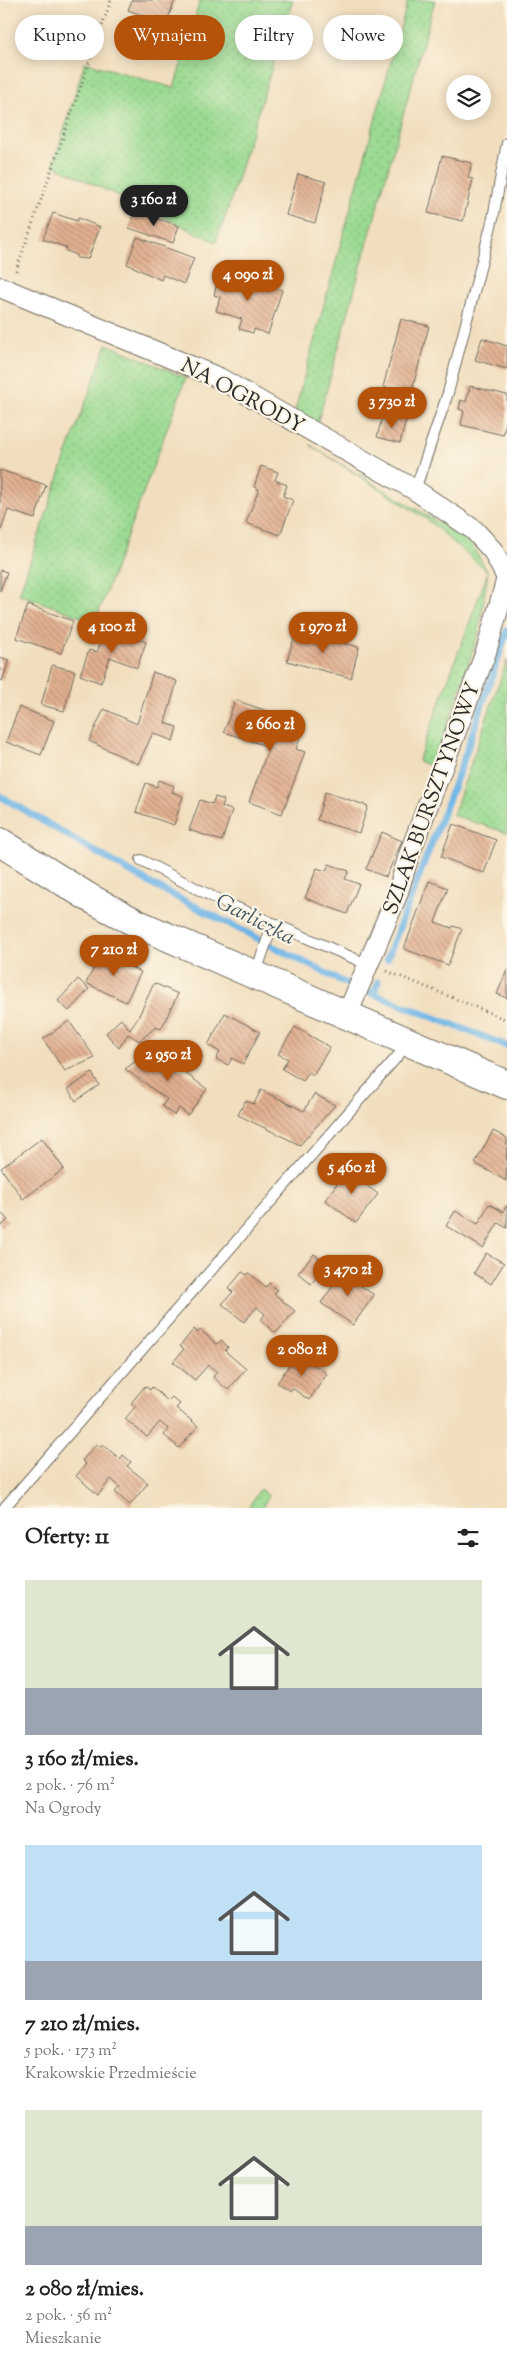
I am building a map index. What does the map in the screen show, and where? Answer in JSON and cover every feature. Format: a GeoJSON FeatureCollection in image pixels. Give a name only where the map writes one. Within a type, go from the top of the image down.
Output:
{"type":"FeatureCollection","features":[{"type":"Feature","properties":{"kind":"main road"},"geometry":{"type":"LineString","coordinates":[[0,842],[116,913],[351,1005],[409,1042],[507,1085]]}},
{"type":"Feature","properties":{"kind":"street","name":"NA OGRODY"},"geometry":{"type":"LineString","coordinates":[[5,289],[219,378],[414,490],[474,530],[492,551],[507,578]]}},
{"type":"Feature","properties":{"kind":"street","name":"SZLAK BURSZTYNOWY"},"geometry":{"type":"LineString","coordinates":[[351,1005],[396,895],[409,855],[486,652],[507,578]]}},
{"type":"Feature","properties":{"kind":"lane"},"geometry":{"type":"LineString","coordinates":[[414,490],[448,393],[493,218],[507,143]]}},
{"type":"Feature","properties":{"kind":"lane"},"geometry":{"type":"LineString","coordinates":[[141,860],[272,927],[365,969]]}},
{"type":"Feature","properties":{"kind":"lane"},"geometry":{"type":"LineString","coordinates":[[258,967],[272,927]]}},
{"type":"Feature","properties":{"kind":"lane"},"geometry":{"type":"LineString","coordinates":[[4,1508],[409,1042]]}},
{"type":"Feature","properties":{"kind":"path"},"geometry":{"type":"LineString","coordinates":[[5,289],[111,0]]}},
{"type":"Feature","properties":{"kind":"path"},"geometry":{"type":"LineString","coordinates":[[365,969],[507,1020]]}},
{"type":"Feature","properties":{"kind":"green space"},"geometry":{"type":"Polygon","coordinates":[[[200,0],[293,0],[288,15],[235,15],[235,60],[274,60],[216,242],[53,165],[85,62],[174,88],[182,60],[225,60],[225,15],[196,15],[200,0]]]}},
{"type":"Feature","properties":{"kind":"green space"},"geometry":{"type":"Polygon","coordinates":[[[408,0],[435,0],[317,425],[295,410],[391,60],[403,60],[403,18],[408,0]]]}},
{"type":"Feature","properties":{"kind":"green space"},"geometry":{"type":"Polygon","coordinates":[[[107,344],[186,378],[95,622],[19,594],[68,450],[107,344]]]}},
{"type":"Feature","properties":{"kind":"green space"},"geometry":{"type":"Polygon","coordinates":[[[310,445],[469,541],[488,572],[425,518],[310,445]]]}},
{"type":"Feature","properties":{"kind":"green space"},"geometry":{"type":"Polygon","coordinates":[[[488,572],[479,632],[434,767],[418,761],[488,572]]]}},
{"type":"Feature","properties":{"kind":"green space"},"geometry":{"type":"Polygon","coordinates":[[[507,660],[507,833],[453,815],[507,660]]]}},
{"type":"Feature","properties":{"kind":"green space"},"geometry":{"type":"Polygon","coordinates":[[[260,1489],[269,1496],[262,1508],[248,1508],[260,1489]]]}},
{"type":"Feature","properties":{"kind":"building"},"geometry":{"type":"Polygon","coordinates":[[[132,0],[175,0],[169,15],[142,15],[128,10],[132,0]]]}},
{"type":"Feature","properties":{"kind":"building"},"geometry":{"type":"Polygon","coordinates":[[[442,156],[472,163],[468,178],[473,179],[463,221],[428,213],[442,156]]]}},
{"type":"Feature","properties":{"kind":"building"},"geometry":{"type":"Polygon","coordinates":[[[298,174],[326,182],[315,223],[286,215],[298,174]]]}},
{"type":"Feature","properties":{"kind":"building"},"geometry":{"type":"Polygon","coordinates":[[[135,211],[179,226],[173,243],[129,228],[135,211]]]}},
{"type":"Feature","properties":{"kind":"building"},"geometry":{"type":"Polygon","coordinates":[[[53,213],[77,221],[78,218],[100,227],[88,259],[77,258],[75,254],[66,251],[67,248],[43,239],[53,213]]]}},
{"type":"Feature","properties":{"kind":"building"},"geometry":{"type":"Polygon","coordinates":[[[137,237],[194,258],[184,284],[163,275],[161,280],[127,264],[137,237]]]}},
{"type":"Feature","properties":{"kind":"building"},"geometry":{"type":"Polygon","coordinates":[[[228,272],[282,290],[268,334],[254,329],[253,333],[239,329],[242,319],[216,311],[220,297],[214,295],[217,284],[224,287],[228,272]]]}},
{"type":"Feature","properties":{"kind":"building"},"geometry":{"type":"Polygon","coordinates":[[[401,319],[429,326],[411,394],[383,387],[401,319]]]}},
{"type":"Feature","properties":{"kind":"building"},"geometry":{"type":"Polygon","coordinates":[[[482,338],[507,346],[507,369],[475,360],[482,338]]]}},
{"type":"Feature","properties":{"kind":"building"},"geometry":{"type":"Polygon","coordinates":[[[470,386],[507,395],[507,419],[503,435],[461,425],[464,411],[459,409],[461,400],[466,402],[470,386]]]}},
{"type":"Feature","properties":{"kind":"building"},"geometry":{"type":"Polygon","coordinates":[[[383,414],[406,420],[400,443],[377,437],[383,414]]]}},
{"type":"Feature","properties":{"kind":"building"},"geometry":{"type":"Polygon","coordinates":[[[261,466],[278,472],[275,480],[287,485],[283,496],[293,500],[280,535],[246,523],[259,489],[254,487],[261,466]]]}},
{"type":"Feature","properties":{"kind":"building"},"geometry":{"type":"Polygon","coordinates":[[[0,470],[46,485],[35,519],[8,510],[0,533],[0,470]]]}},
{"type":"Feature","properties":{"kind":"building"},"geometry":{"type":"Polygon","coordinates":[[[0,570],[7,572],[0,591],[0,570]]]}},
{"type":"Feature","properties":{"kind":"building"},"geometry":{"type":"Polygon","coordinates":[[[28,605],[73,621],[61,653],[16,638],[28,605]]]}},
{"type":"Feature","properties":{"kind":"building"},"geometry":{"type":"Polygon","coordinates":[[[106,628],[146,642],[137,668],[110,657],[101,683],[80,675],[89,650],[97,652],[106,628]]]}},
{"type":"Feature","properties":{"kind":"building"},"geometry":{"type":"Polygon","coordinates":[[[296,631],[359,647],[351,678],[287,661],[296,631]]]}},
{"type":"Feature","properties":{"kind":"building"},"geometry":{"type":"Polygon","coordinates":[[[0,657],[9,660],[2,681],[0,680],[0,657]]]}},
{"type":"Feature","properties":{"kind":"building"},"geometry":{"type":"Polygon","coordinates":[[[52,665],[75,671],[64,711],[41,705],[52,665]]]}},
{"type":"Feature","properties":{"kind":"building"},"geometry":{"type":"Polygon","coordinates":[[[153,672],[177,681],[165,723],[177,727],[173,741],[153,733],[138,764],[89,741],[104,709],[137,724],[153,672]]]}},
{"type":"Feature","properties":{"kind":"building"},"geometry":{"type":"Polygon","coordinates":[[[235,700],[305,724],[296,749],[305,752],[282,814],[249,802],[269,747],[224,732],[235,700]]]}},
{"type":"Feature","properties":{"kind":"building"},"geometry":{"type":"Polygon","coordinates":[[[19,707],[54,721],[41,755],[6,742],[19,707]]]}},
{"type":"Feature","properties":{"kind":"building"},"geometry":{"type":"Polygon","coordinates":[[[159,780],[174,786],[172,792],[183,796],[174,825],[136,812],[146,783],[157,787],[159,780]]]}},
{"type":"Feature","properties":{"kind":"building"},"geometry":{"type":"Polygon","coordinates":[[[325,792],[368,806],[359,833],[317,820],[325,792]]]}},
{"type":"Feature","properties":{"kind":"building"},"geometry":{"type":"Polygon","coordinates":[[[215,797],[224,800],[222,807],[232,810],[222,841],[189,830],[200,800],[212,804],[215,797]]]}},
{"type":"Feature","properties":{"kind":"building"},"geometry":{"type":"Polygon","coordinates":[[[453,824],[496,840],[484,873],[441,857],[453,824]]]}},
{"type":"Feature","properties":{"kind":"building"},"geometry":{"type":"Polygon","coordinates":[[[382,832],[402,841],[386,877],[366,869],[382,832]]]}},
{"type":"Feature","properties":{"kind":"building"},"geometry":{"type":"Polygon","coordinates":[[[329,864],[349,871],[345,879],[359,884],[347,914],[305,898],[317,868],[326,871],[329,864]]]}},
{"type":"Feature","properties":{"kind":"building"},"geometry":{"type":"Polygon","coordinates":[[[429,881],[448,888],[435,922],[452,928],[453,926],[462,929],[448,965],[404,949],[429,881]]]}},
{"type":"Feature","properties":{"kind":"building"},"geometry":{"type":"Polygon","coordinates":[[[102,952],[117,960],[120,955],[129,959],[126,965],[141,972],[126,1002],[86,983],[102,952]]]}},
{"type":"Feature","properties":{"kind":"building"},"geometry":{"type":"Polygon","coordinates":[[[507,970],[507,998],[497,994],[507,970]]]}},
{"type":"Feature","properties":{"kind":"building"},"geometry":{"type":"Polygon","coordinates":[[[78,979],[89,989],[69,1011],[58,1001],[78,979]]]}},
{"type":"Feature","properties":{"kind":"building"},"geometry":{"type":"Polygon","coordinates":[[[154,983],[178,994],[161,1029],[156,1027],[139,1041],[128,1034],[119,1048],[106,1033],[121,1019],[130,1030],[138,1018],[154,983]]]}},
{"type":"Feature","properties":{"kind":"building"},"geometry":{"type":"Polygon","coordinates":[[[225,1013],[260,1032],[243,1064],[232,1058],[228,1065],[216,1059],[220,1052],[208,1045],[225,1013]]]}},
{"type":"Feature","properties":{"kind":"building"},"geometry":{"type":"Polygon","coordinates":[[[69,1021],[95,1058],[65,1071],[43,1039],[69,1021]]]}},
{"type":"Feature","properties":{"kind":"building"},"geometry":{"type":"Polygon","coordinates":[[[295,1027],[330,1047],[313,1075],[309,1072],[303,1081],[282,1069],[288,1059],[278,1054],[295,1027]]]}},
{"type":"Feature","properties":{"kind":"building"},"geometry":{"type":"Polygon","coordinates":[[[153,1049],[207,1089],[188,1115],[179,1108],[174,1115],[162,1106],[167,1099],[125,1069],[153,1049]]]}},
{"type":"Feature","properties":{"kind":"building"},"geometry":{"type":"Polygon","coordinates":[[[92,1073],[99,1085],[76,1101],[68,1089],[92,1073]]]}},
{"type":"Feature","properties":{"kind":"building"},"geometry":{"type":"Polygon","coordinates":[[[261,1090],[304,1111],[314,1094],[335,1105],[300,1145],[238,1115],[245,1101],[254,1104],[261,1090]]]}},
{"type":"Feature","properties":{"kind":"building"},"geometry":{"type":"Polygon","coordinates":[[[493,1131],[507,1138],[506,1181],[475,1163],[493,1131]]]}},
{"type":"Feature","properties":{"kind":"building"},"geometry":{"type":"Polygon","coordinates":[[[42,1138],[64,1169],[23,1199],[1,1168],[42,1138]]]}},
{"type":"Feature","properties":{"kind":"building"},"geometry":{"type":"Polygon","coordinates":[[[350,1166],[369,1181],[366,1185],[378,1194],[356,1223],[325,1200],[350,1166]]]}},
{"type":"Feature","properties":{"kind":"building"},"geometry":{"type":"Polygon","coordinates":[[[489,1204],[503,1212],[507,1205],[507,1228],[498,1223],[483,1248],[446,1226],[455,1211],[478,1224],[489,1204]]]}},
{"type":"Feature","properties":{"kind":"building"},"geometry":{"type":"Polygon","coordinates":[[[0,1212],[8,1220],[0,1227],[0,1212]]]}},
{"type":"Feature","properties":{"kind":"building"},"geometry":{"type":"Polygon","coordinates":[[[486,1253],[504,1263],[491,1284],[474,1273],[486,1253]]]}},
{"type":"Feature","properties":{"kind":"building"},"geometry":{"type":"Polygon","coordinates":[[[314,1254],[327,1264],[311,1284],[298,1273],[314,1254]]]}},
{"type":"Feature","properties":{"kind":"building"},"geometry":{"type":"Polygon","coordinates":[[[346,1267],[365,1280],[361,1286],[374,1295],[353,1325],[321,1303],[346,1267]]]}},
{"type":"Feature","properties":{"kind":"building"},"geometry":{"type":"Polygon","coordinates":[[[242,1272],[247,1275],[249,1273],[266,1287],[269,1283],[277,1290],[274,1294],[295,1311],[276,1333],[261,1320],[265,1314],[257,1307],[244,1322],[222,1304],[233,1292],[228,1289],[242,1272]]]}},
{"type":"Feature","properties":{"kind":"building"},"geometry":{"type":"Polygon","coordinates":[[[194,1329],[198,1333],[200,1330],[217,1344],[221,1340],[228,1347],[225,1351],[246,1369],[228,1390],[213,1377],[217,1372],[208,1365],[195,1380],[173,1362],[184,1349],[180,1346],[194,1329]]]}},
{"type":"Feature","properties":{"kind":"building"},"geometry":{"type":"Polygon","coordinates":[[[297,1353],[327,1374],[309,1400],[292,1388],[290,1391],[277,1383],[297,1353]]]}},
{"type":"Feature","properties":{"kind":"building"},"geometry":{"type":"Polygon","coordinates":[[[145,1386],[150,1390],[152,1387],[168,1401],[172,1397],[180,1404],[176,1408],[198,1426],[179,1448],[164,1435],[168,1429],[160,1422],[147,1437],[125,1419],[135,1407],[131,1403],[145,1386]]]}},
{"type":"Feature","properties":{"kind":"building"},"geometry":{"type":"Polygon","coordinates":[[[96,1444],[101,1447],[103,1445],[120,1459],[123,1455],[131,1462],[127,1466],[148,1483],[130,1505],[115,1492],[120,1487],[111,1479],[98,1495],[76,1476],[86,1464],[82,1461],[96,1444]]]}},
{"type":"Feature","properties":{"kind":"waterway"},"geometry":{"type":"LineString","coordinates":[[387,959],[461,767],[507,631]]}},
{"type":"Feature","properties":{"kind":"waterway","name":"Garliczka"},"geometry":{"type":"LineString","coordinates":[[0,796],[151,884],[343,982],[507,1046]]}},
{"type":"Feature","properties":{"kind":"waterway"},"geometry":{"type":"LineString","coordinates":[[374,994],[378,982]]}}]}
